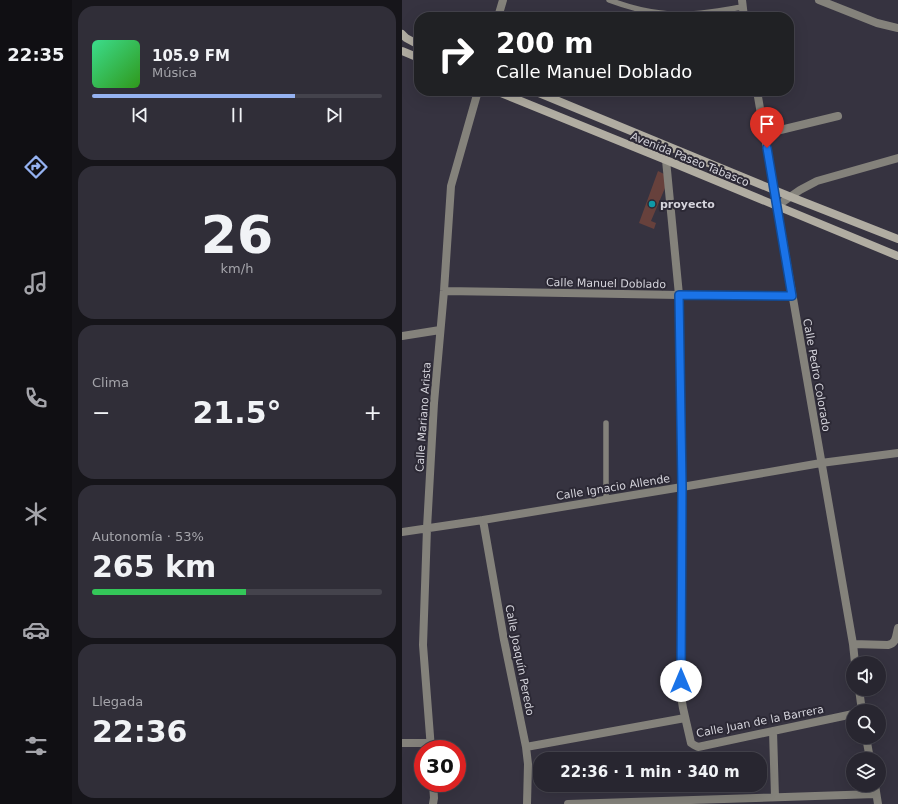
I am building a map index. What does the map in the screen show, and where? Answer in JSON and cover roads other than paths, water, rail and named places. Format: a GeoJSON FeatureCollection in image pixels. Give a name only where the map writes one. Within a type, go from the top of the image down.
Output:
{"type":"FeatureCollection","features":[{"type":"Feature","properties":{"kind":"main road"},"geometry":{"type":"LineString","coordinates":[[402,28],[404,36],[414,42]]}},
{"type":"Feature","properties":{"kind":"main road"},"geometry":{"type":"LineString","coordinates":[[402,51],[414,56]]}},
{"type":"Feature","properties":{"kind":"main road","name":"Avenida Paseo Tabasco"},"geometry":{"type":"LineString","coordinates":[[508,96],[898,256]]}},
{"type":"Feature","properties":{"kind":"main road","name":"Avenida Paseo Tabasco"},"geometry":{"type":"LineString","coordinates":[[546,96],[791,197],[898,239]]}},
{"type":"Feature","properties":{"kind":"street"},"geometry":{"type":"LineString","coordinates":[[499,12],[503,0]]}},
{"type":"Feature","properties":{"kind":"street"},"geometry":{"type":"LineString","coordinates":[[819,0],[877,23],[898,28]]}},
{"type":"Feature","properties":{"kind":"street","name":"Calle Mariano Arista"},"geometry":{"type":"LineString","coordinates":[[430,740],[423,652],[427,528],[434,403],[452,186],[477,96]]}},
{"type":"Feature","properties":{"kind":"street","name":"Calle Pedro Colorado"},"geometry":{"type":"LineString","coordinates":[[758,96],[854,656]]}},
{"type":"Feature","properties":{"kind":"street"},"geometry":{"type":"LineString","coordinates":[[764,134],[838,116]]}},
{"type":"Feature","properties":{"kind":"street"},"geometry":{"type":"LineString","coordinates":[[777,206],[808,185],[817,181],[898,158]]}},
{"type":"Feature","properties":{"kind":"street"},"geometry":{"type":"LineString","coordinates":[[666,160],[679,295],[682,487],[681,681],[682,705],[685,718]]}},
{"type":"Feature","properties":{"kind":"street","name":"Calle Manuel Doblado"},"geometry":{"type":"LineString","coordinates":[[444,291],[792,296]]}},
{"type":"Feature","properties":{"kind":"street"},"geometry":{"type":"LineString","coordinates":[[402,336],[440,330]]}},
{"type":"Feature","properties":{"kind":"street","name":"Calle Ignacio Allende"},"geometry":{"type":"LineString","coordinates":[[402,532],[606,500],[821,463],[898,453]]}},
{"type":"Feature","properties":{"kind":"street","name":"Calle Joaquín Peredo"},"geometry":{"type":"LineString","coordinates":[[483,520],[504,640],[526,747],[528,764],[526,804]]}},
{"type":"Feature","properties":{"kind":"street"},"geometry":{"type":"LineString","coordinates":[[853,644],[891,644],[895,641],[898,628]]}},
{"type":"Feature","properties":{"kind":"street","name":"Calle Juan de la Barrera"},"geometry":{"type":"LineString","coordinates":[[526,747],[685,718],[691,743],[697,747],[846,715]]}},
{"type":"Feature","properties":{"kind":"street"},"geometry":{"type":"LineString","coordinates":[[773,731],[775,797]]}},
{"type":"Feature","properties":{"kind":"street"},"geometry":{"type":"LineString","coordinates":[[402,744],[414,745]]}},
{"type":"Feature","properties":{"kind":"street"},"geometry":{"type":"LineString","coordinates":[[433,804],[434,792]]}},
{"type":"Feature","properties":{"kind":"street"},"geometry":{"type":"LineString","coordinates":[[568,804],[758,801],[775,797],[876,794],[878,804]]}},
{"type":"Feature","properties":{"kind":"lane"},"geometry":{"type":"LineString","coordinates":[[609,0],[652,12]]}},
{"type":"Feature","properties":{"kind":"lane"},"geometry":{"type":"LineString","coordinates":[[709,12],[742,4]]}},
{"type":"Feature","properties":{"kind":"lane"},"geometry":{"type":"LineString","coordinates":[[606,423],[606,500]]}},
{"type":"Feature","properties":{"kind":"place","name":"proyecto"},"geometry":{"type":"Point","coordinates":[652,204]}}]}
